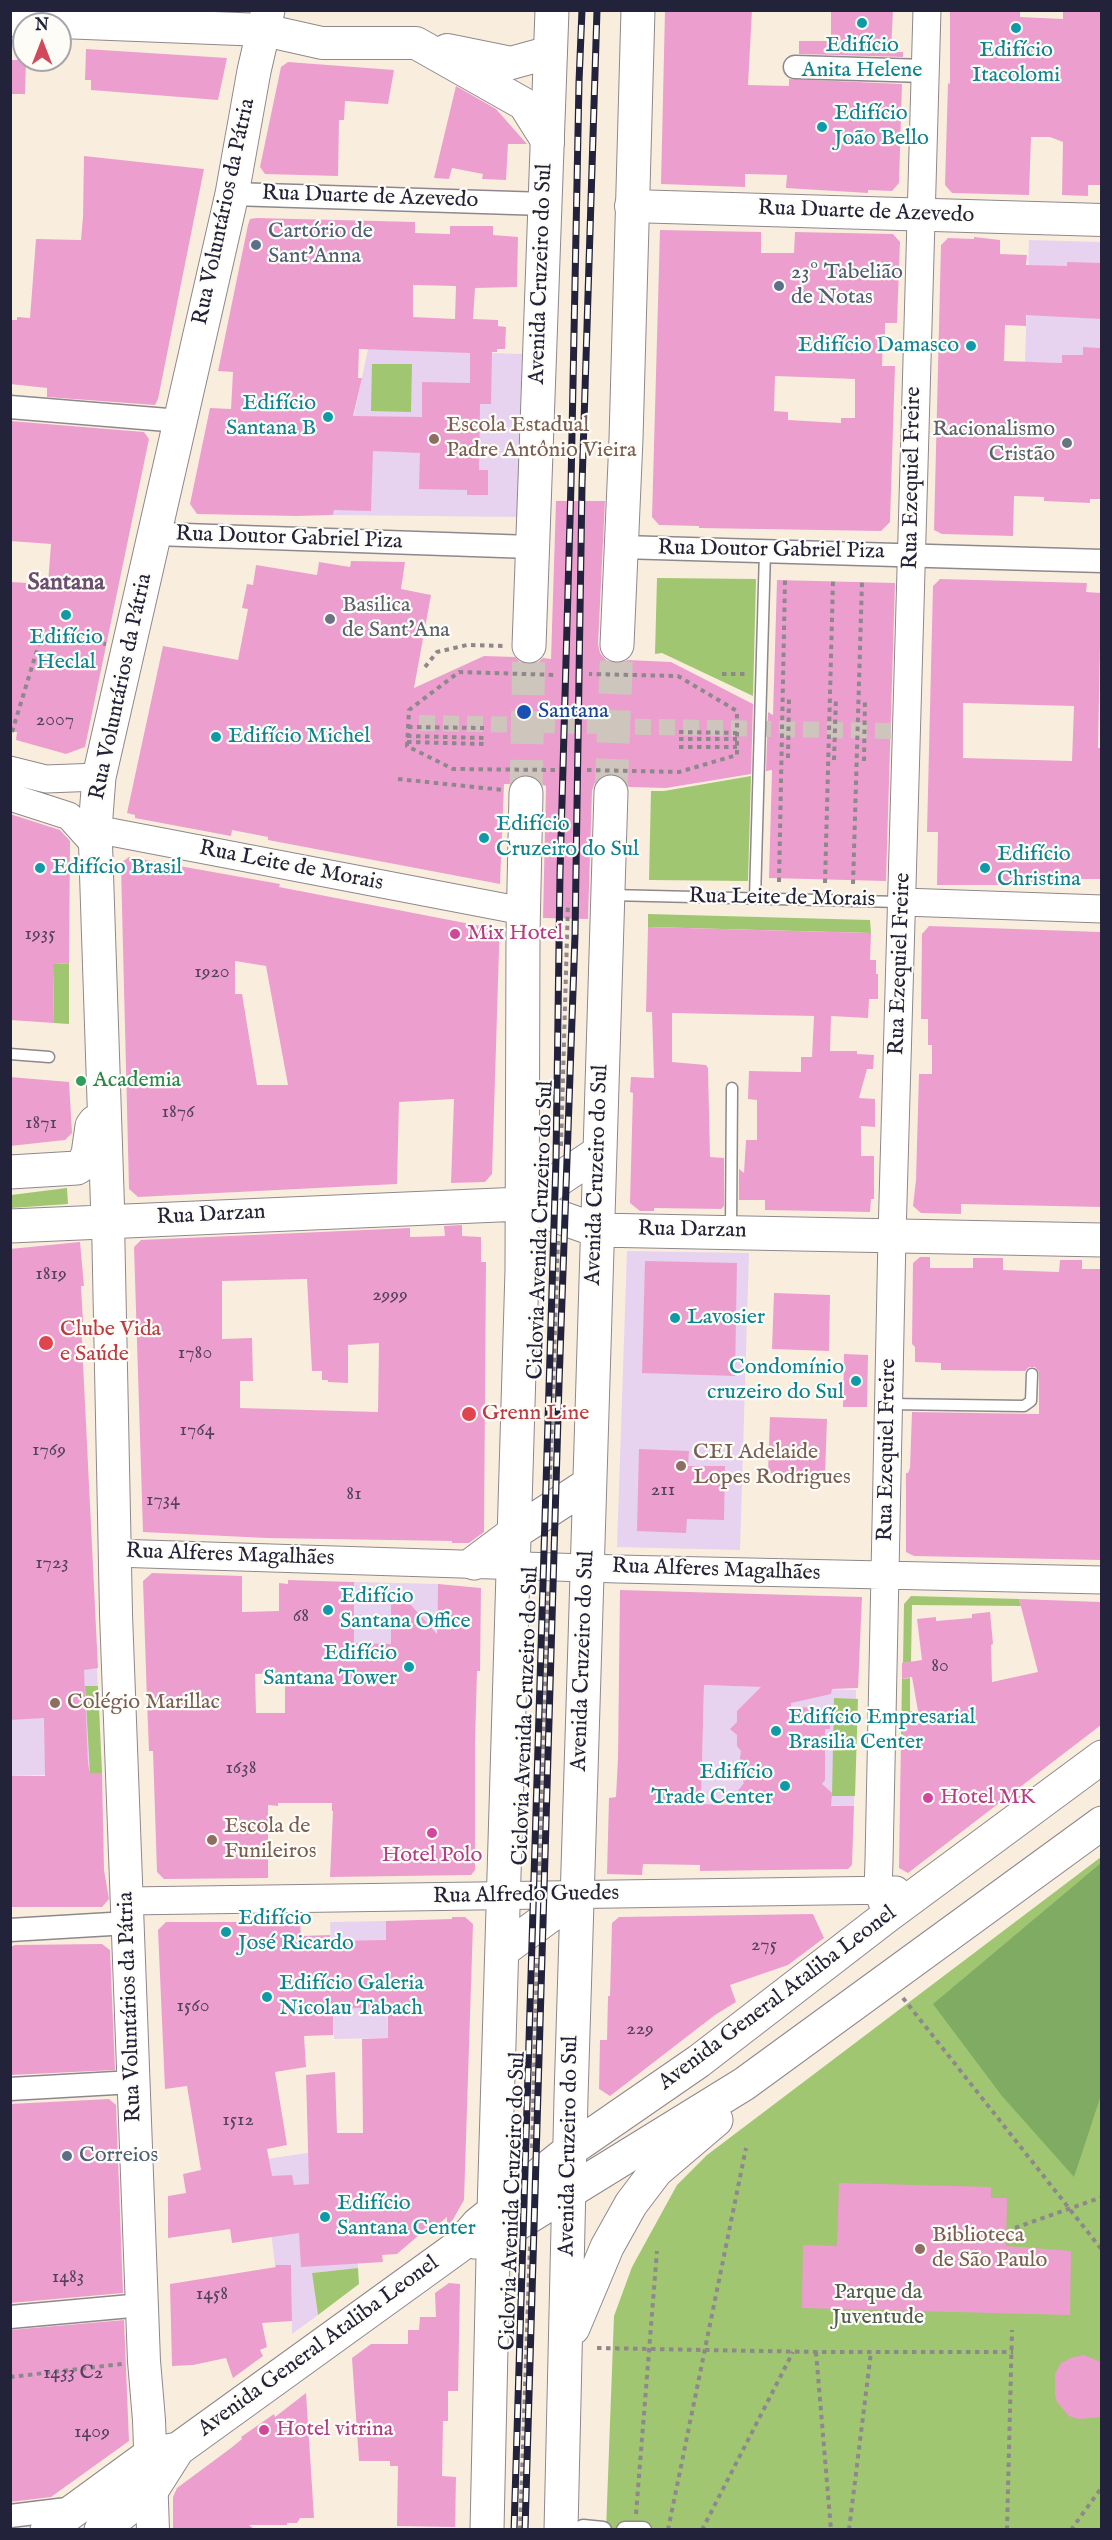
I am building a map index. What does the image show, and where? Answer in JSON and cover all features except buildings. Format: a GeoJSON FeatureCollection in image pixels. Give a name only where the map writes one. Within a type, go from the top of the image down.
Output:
{"type":"FeatureCollection","features":[{"type":"Feature","properties":{"kind":"main road","name":"Avenida Cruzeiro do Sul"},"geometry":{"type":"LineString","coordinates":[[521,646],[531,547],[552,10]]}},
{"type":"Feature","properties":{"kind":"main road"},"geometry":{"type":"LineString","coordinates":[[617,645],[638,10]]}},
{"type":"Feature","properties":{"kind":"main road"},"geometry":{"type":"LineString","coordinates":[[10,20],[101,18],[266,20],[322,43],[416,43],[511,63],[551,52]]}},
{"type":"Feature","properties":{"kind":"main road","name":"Rua Voluntários da Pátria"},"geometry":{"type":"LineString","coordinates":[[164,2452],[144,2361],[127,1912],[126,1553],[113,1521],[108,1221],[96,838],[99,777],[232,194],[254,71],[266,20]]}},
{"type":"Feature","properties":{"kind":"main road"},"geometry":{"type":"LineString","coordinates":[[416,43],[524,104],[548,142]]}},
{"type":"Feature","properties":{"kind":"main road","name":"Rua Duarte de Azevedo"},"geometry":{"type":"LineString","coordinates":[[631,206],[1101,220]]}},
{"type":"Feature","properties":{"kind":"main road"},"geometry":{"type":"LineString","coordinates":[[487,2529],[522,1270],[523,911],[519,792]]}},
{"type":"Feature","properties":{"kind":"main road","name":"Avenida Cruzeiro do Sul"},"geometry":{"type":"LineString","coordinates":[[572,2529],[581,2346],[569,2193],[598,1154],[611,792]]}},
{"type":"Feature","properties":{"kind":"main road"},"geometry":{"type":"LineString","coordinates":[[10,1172],[77,1168],[88,1154],[92,1125],[104,1113]]}},
{"type":"Feature","properties":{"kind":"main road"},"geometry":{"type":"LineString","coordinates":[[522,1204],[598,1154]]}},
{"type":"Feature","properties":{"kind":"main road","name":"Rua Darzan"},"geometry":{"type":"LineString","coordinates":[[10,1226],[522,1204],[559,1215],[596,1230],[1101,1240]]}},
{"type":"Feature","properties":{"kind":"main road"},"geometry":{"type":"LineString","coordinates":[[474,1563],[514,1549],[549,1510],[589,1484]]}},
{"type":"Feature","properties":{"kind":"main road","name":"Avenida General Ataliba Leonel"},"geometry":{"type":"LineString","coordinates":[[152,2490],[164,2452],[494,2224],[531,2181],[570,2150],[699,2061],[883,1904],[924,1888],[1101,1757]]}},
{"type":"Feature","properties":{"kind":"main road","name":"Avenida General Ataliba Leonel"},"geometry":{"type":"LineString","coordinates":[[494,2224],[530,2216],[744,2084],[1101,1823]]}},
{"type":"Feature","properties":{"kind":"main road"},"geometry":{"type":"LineString","coordinates":[[502,1951],[538,1911],[577,1896]]}},
{"type":"Feature","properties":{"kind":"main road"},"geometry":{"type":"LineString","coordinates":[[883,1904],[904,1932],[938,1940]]}},
{"type":"Feature","properties":{"kind":"main road"},"geometry":{"type":"LineString","coordinates":[[581,2346],[607,2247],[631,2204],[656,2171],[719,2117],[744,2084]]}},
{"type":"Feature","properties":{"kind":"main road"},"geometry":{"type":"LineString","coordinates":[[47,2529],[164,2452]]}},
{"type":"Feature","properties":{"kind":"main road"},"geometry":{"type":"LineString","coordinates":[[101,2529],[152,2490]]}},
{"type":"Feature","properties":{"kind":"main road"},"geometry":{"type":"LineString","coordinates":[[152,2490],[153,2529]]}},
{"type":"Feature","properties":{"kind":"street","name":"Rua Ezequiel Freire"},"geometry":{"type":"LineString","coordinates":[[883,1904],[885,1575],[892,1236],[927,10]]}},
{"type":"Feature","properties":{"kind":"street"},"geometry":{"type":"LineString","coordinates":[[795,67],[925,71]]}},
{"type":"Feature","properties":{"kind":"street","name":"Rua Duarte de Azevedo"},"geometry":{"type":"LineString","coordinates":[[232,194],[545,204]]}},
{"type":"Feature","properties":{"kind":"street"},"geometry":{"type":"LineString","coordinates":[[10,407],[180,421]]}},
{"type":"Feature","properties":{"kind":"street","name":"Rua Doutor Gabriel Piza"},"geometry":{"type":"LineString","coordinates":[[155,534],[531,547]]}},
{"type":"Feature","properties":{"kind":"street","name":"Rua Doutor Gabriel Piza"},"geometry":{"type":"LineString","coordinates":[[621,547],[1101,561]]}},
{"type":"Feature","properties":{"kind":"street"},"geometry":{"type":"LineString","coordinates":[[10,770],[46,779],[99,777]]}},
{"type":"Feature","properties":{"kind":"street"},"geometry":{"type":"LineString","coordinates":[[10,797],[69,816],[96,838]]}},
{"type":"Feature","properties":{"kind":"street","name":"Rua Leite de Morais"},"geometry":{"type":"LineString","coordinates":[[96,838],[523,911]]}},
{"type":"Feature","properties":{"kind":"street","name":"Rua Leite de Morais"},"geometry":{"type":"LineString","coordinates":[[903,902],[1101,909]]}},
{"type":"Feature","properties":{"kind":"street","name":"Rua Alferes Magalhães"},"geometry":{"type":"LineString","coordinates":[[514,1549],[548,1566],[1101,1580]]}},
{"type":"Feature","properties":{"kind":"street","name":"Rua Alferes Magalhães"},"geometry":{"type":"LineString","coordinates":[[126,1553],[474,1563]]}},
{"type":"Feature","properties":{"kind":"street","name":"Rua Alfredo Guedes"},"geometry":{"type":"LineString","coordinates":[[127,1912],[503,1896],[538,1911]]}},
{"type":"Feature","properties":{"kind":"street","name":"Rua Alfredo Guedes"},"geometry":{"type":"LineString","coordinates":[[577,1896],[752,1897],[883,1904]]}},
{"type":"Feature","properties":{"kind":"street"},"geometry":{"type":"LineString","coordinates":[[10,1930],[127,1912]]}},
{"type":"Feature","properties":{"kind":"street"},"geometry":{"type":"LineString","coordinates":[[10,2089],[134,2082]]}},
{"type":"Feature","properties":{"kind":"street"},"geometry":{"type":"LineString","coordinates":[[10,2317],[142,2305]]}},
{"type":"Feature","properties":{"kind":"street"},"geometry":{"type":"LineString","coordinates":[[10,2516],[76,2508]]}},
{"type":"Feature","properties":{"kind":"street"},"geometry":{"type":"LineString","coordinates":[[572,2529],[603,2529]]}},
{"type":"Feature","properties":{"kind":"street"},"geometry":{"type":"LineString","coordinates":[[625,2529],[643,2529]]}},
{"type":"Feature","properties":{"kind":"lane"},"geometry":{"type":"LineString","coordinates":[[755,898],[765,551]]}},
{"type":"Feature","properties":{"kind":"lane","name":"Rua Leite de Morais"},"geometry":{"type":"LineString","coordinates":[[607,895],[903,902]]}},
{"type":"Feature","properties":{"kind":"lane"},"geometry":{"type":"LineString","coordinates":[[10,1054],[49,1057]]}},
{"type":"Feature","properties":{"kind":"lane"},"geometry":{"type":"LineString","coordinates":[[731,1232],[732,1088]]}},
{"type":"Feature","properties":{"kind":"lane"},"geometry":{"type":"LineString","coordinates":[[889,1404],[1024,1406],[1031,1401],[1032,1374]]}},
{"type":"Feature","properties":{"kind":"path"},"geometry":{"type":"LineString","coordinates":[[778,882],[786,580]]}},
{"type":"Feature","properties":{"kind":"path"},"geometry":{"type":"LineString","coordinates":[[825,883],[833,581]]}},
{"type":"Feature","properties":{"kind":"path"},"geometry":{"type":"LineString","coordinates":[[853,884],[862,582]]}},
{"type":"Feature","properties":{"kind":"path"},"geometry":{"type":"LineString","coordinates":[[12,732],[41,637],[106,644]]}},
{"type":"Feature","properties":{"kind":"path"},"geometry":{"type":"LineString","coordinates":[[425,667],[437,652],[467,645],[521,646]]}},
{"type":"Feature","properties":{"kind":"path"},"geometry":{"type":"LineString","coordinates":[[555,770],[453,769],[407,746],[407,736],[409,710],[459,672],[557,675]]}},
{"type":"Feature","properties":{"kind":"path"},"geometry":{"type":"LineString","coordinates":[[587,770],[679,772],[737,755],[736,711],[678,675],[589,674]]}},
{"type":"Feature","properties":{"kind":"path"},"geometry":{"type":"LineString","coordinates":[[722,674],[761,675]]}},
{"type":"Feature","properties":{"kind":"path"},"geometry":{"type":"LineString","coordinates":[[788,758],[789,696]]}},
{"type":"Feature","properties":{"kind":"path"},"geometry":{"type":"LineString","coordinates":[[834,760],[836,697]]}},
{"type":"Feature","properties":{"kind":"path"},"geometry":{"type":"LineString","coordinates":[[864,761],[866,698]]}},
{"type":"Feature","properties":{"kind":"path"},"geometry":{"type":"LineString","coordinates":[[408,727],[484,728]]}},
{"type":"Feature","properties":{"kind":"path"},"geometry":{"type":"LineString","coordinates":[[680,732],[737,733]]}},
{"type":"Feature","properties":{"kind":"path"},"geometry":{"type":"LineString","coordinates":[[407,736],[484,738]]}},
{"type":"Feature","properties":{"kind":"path"},"geometry":{"type":"LineString","coordinates":[[679,739],[737,739]]}},
{"type":"Feature","properties":{"kind":"path"},"geometry":{"type":"LineString","coordinates":[[407,742],[484,744]]}},
{"type":"Feature","properties":{"kind":"path"},"geometry":{"type":"LineString","coordinates":[[679,747],[737,747]]}},
{"type":"Feature","properties":{"kind":"path"},"geometry":{"type":"LineString","coordinates":[[398,779],[519,792]]}},
{"type":"Feature","properties":{"kind":"path","name":"Ciclovia Avenida Cruzeiro do Sul"},"geometry":{"type":"LineString","coordinates":[[560,1179],[568,903]]}},
{"type":"Feature","properties":{"kind":"path","name":"Ciclovia Avenida Cruzeiro do Sul"},"geometry":{"type":"LineString","coordinates":[[549,1510],[559,1215]]}},
{"type":"Feature","properties":{"kind":"path","name":"Ciclovia Avenida Cruzeiro do Sul"},"geometry":{"type":"LineString","coordinates":[[531,2181],[548,1566]]}},
{"type":"Feature","properties":{"kind":"path"},"geometry":{"type":"LineString","coordinates":[[900,1994],[1101,2250]]}},
{"type":"Feature","properties":{"kind":"path"},"geometry":{"type":"LineString","coordinates":[[668,2529],[746,2148]]}},
{"type":"Feature","properties":{"kind":"path"},"geometry":{"type":"LineString","coordinates":[[1015,2228],[1101,2197]]}},
{"type":"Feature","properties":{"kind":"path","name":"Ciclovia Avenida Cruzeiro do Sul"},"geometry":{"type":"LineString","coordinates":[[520,2529],[530,2216]]}},
{"type":"Feature","properties":{"kind":"path"},"geometry":{"type":"LineString","coordinates":[[635,2529],[657,2252]]}},
{"type":"Feature","properties":{"kind":"path"},"geometry":{"type":"LineString","coordinates":[[1007,2529],[1012,2330]]}},
{"type":"Feature","properties":{"kind":"path"},"geometry":{"type":"LineString","coordinates":[[581,2346],[651,2350],[1013,2352]]}},
{"type":"Feature","properties":{"kind":"path"},"geometry":{"type":"LineString","coordinates":[[702,2529],[794,2351]]}},
{"type":"Feature","properties":{"kind":"path"},"geometry":{"type":"LineString","coordinates":[[816,2352],[831,2529]]}},
{"type":"Feature","properties":{"kind":"path"},"geometry":{"type":"LineString","coordinates":[[849,2529],[871,2352]]}},
{"type":"Feature","properties":{"kind":"path"},"geometry":{"type":"LineString","coordinates":[[10,2377],[144,2361]]}},
{"type":"Feature","properties":{"kind":"path"},"geometry":{"type":"LineString","coordinates":[[1071,2529],[1101,2487]]}},
{"type":"Feature","properties":{"kind":"shaded area"},"geometry":{"type":"Polygon","coordinates":[[[1029,240],[1101,242],[1101,348],[1083,347],[1083,355],[1063,355],[1062,363],[1025,362],[1029,240]]]}},
{"type":"Feature","properties":{"kind":"shaded area","name":"Escola Estadual Padre Antônio Vieira"},"geometry":{"type":"Polygon","coordinates":[[[368,349],[522,354],[517,517],[333,515],[368,349]]]}},
{"type":"Feature","properties":{"kind":"shaded area"},"geometry":{"type":"Polygon","coordinates":[[[627,1251],[749,1253],[740,1550],[617,1547],[627,1251]]]}},
{"type":"Feature","properties":{"kind":"shaded area"},"geometry":{"type":"Polygon","coordinates":[[[354,1582],[438,1584],[434,1727],[339,1638],[354,1639],[354,1582]]]}},
{"type":"Feature","properties":{"kind":"shaded area","name":"Colégio Marillac"},"geometry":{"type":"Polygon","coordinates":[[[11,1652],[97,1668],[102,1773],[11,1776],[11,1652]]]}},
{"type":"Feature","properties":{"kind":"shaded area"},"geometry":{"type":"Polygon","coordinates":[[[704,1685],[856,1690],[854,1806],[701,1804],[704,1685]]]}},
{"type":"Feature","properties":{"kind":"shaded area"},"geometry":{"type":"Polygon","coordinates":[[[386,1921],[388,2038],[334,2039],[330,1922],[386,1921]]]}},
{"type":"Feature","properties":{"kind":"shaded area"},"geometry":{"type":"Polygon","coordinates":[[[354,2146],[358,2268],[312,2273],[318,2315],[292,2334],[291,2265],[275,2265],[270,2224],[254,2161],[354,2146]]]}},
{"type":"Feature","properties":{"kind":"green space"},"geometry":{"type":"Polygon","coordinates":[[[372,364],[412,364],[411,412],[371,411],[372,364]]]}},
{"type":"Feature","properties":{"kind":"green space"},"geometry":{"type":"Polygon","coordinates":[[[657,578],[756,579],[753,696],[662,653],[655,654],[657,578]]]}},
{"type":"Feature","properties":{"kind":"green space"},"geometry":{"type":"Polygon","coordinates":[[[751,776],[748,881],[649,880],[651,791],[664,791],[751,776]]]}},
{"type":"Feature","properties":{"kind":"green space"},"geometry":{"type":"Polygon","coordinates":[[[648,914],[870,920],[871,933],[648,927],[648,914]]]}},
{"type":"Feature","properties":{"kind":"green space"},"geometry":{"type":"Polygon","coordinates":[[[53,963],[69,964],[69,1024],[54,1023],[53,963]]]}},
{"type":"Feature","properties":{"kind":"green space"},"geometry":{"type":"Polygon","coordinates":[[[67,1188],[68,1204],[11,1208],[11,1195],[67,1188]]]}},
{"type":"Feature","properties":{"kind":"green space"},"geometry":{"type":"Polygon","coordinates":[[[911,1596],[1019,1599],[1021,1606],[912,1605],[911,1662],[903,1663],[904,1604],[911,1596]]]}},
{"type":"Feature","properties":{"kind":"green space"},"geometry":{"type":"Polygon","coordinates":[[[910,1678],[910,1735],[901,1737],[902,1679],[910,1678]]]}},
{"type":"Feature","properties":{"kind":"green space"},"geometry":{"type":"Polygon","coordinates":[[[85,1686],[98,1686],[102,1773],[90,1773],[85,1686]]]}},
{"type":"Feature","properties":{"kind":"green space"},"geometry":{"type":"Polygon","coordinates":[[[834,1698],[858,1699],[855,1796],[832,1796],[834,1698]]]}},
{"type":"Feature","properties":{"kind":"green space","name":"Parque da Juventude"},"geometry":{"type":"Polygon","coordinates":[[[1101,1857],[1101,2529],[606,2530],[614,2316],[632,2267],[677,2185],[707,2155],[1101,1857]]]}},
{"type":"Feature","properties":{"kind":"green space"},"geometry":{"type":"Polygon","coordinates":[[[1101,1863],[1101,2095],[1074,2177],[1002,2096],[933,2004],[1101,1863]]]}},
{"type":"Feature","properties":{"kind":"green space"},"geometry":{"type":"Polygon","coordinates":[[[358,2268],[359,2284],[318,2315],[312,2273],[358,2268]]]}},
{"type":"Feature","properties":{"kind":"tunnel"},"geometry":{"type":"LineString","coordinates":[[611,792],[617,645]]}},
{"type":"Feature","properties":{"kind":"tunnel"},"geometry":{"type":"LineString","coordinates":[[526,793],[529,646]]}},
{"type":"Feature","properties":{"kind":"tunnel"},"geometry":{"type":"LineString","coordinates":[[419,723],[893,731]]}},
{"type":"Feature","properties":{"kind":"railway"},"geometry":{"type":"LineString","coordinates":[[514,2530],[556,1159],[560,873],[582,10]]}},
{"type":"Feature","properties":{"kind":"railway"},"geometry":{"type":"LineString","coordinates":[[525,2530],[559,1384],[575,935],[582,485],[597,10]]}},
{"type":"Feature","properties":{"kind":"place","name":"Edifício Anita Helene"},"geometry":{"type":"Point","coordinates":[862,23]}},
{"type":"Feature","properties":{"kind":"place","name":"Edifício Itacolomi"},"geometry":{"type":"Point","coordinates":[1016,28]}},
{"type":"Feature","properties":{"kind":"place","name":"Edifício João Bello"},"geometry":{"type":"Point","coordinates":[822,127]}},
{"type":"Feature","properties":{"kind":"place","name":"Cartório de Sant'Anna"},"geometry":{"type":"Point","coordinates":[256,245]}},
{"type":"Feature","properties":{"kind":"place","name":"23º Tabelião de Notas"},"geometry":{"type":"Point","coordinates":[779,286]}},
{"type":"Feature","properties":{"kind":"place","name":"Edifício Damasco"},"geometry":{"type":"Point","coordinates":[971,346]}},
{"type":"Feature","properties":{"kind":"place","name":"Edifício Santana B"},"geometry":{"type":"Point","coordinates":[328,417]}},
{"type":"Feature","properties":{"kind":"place","name":"Escola Estadual Padre Antônio Vieira"},"geometry":{"type":"Point","coordinates":[434,439]}},
{"type":"Feature","properties":{"kind":"place","name":"Racionalismo Cristão"},"geometry":{"type":"Point","coordinates":[1067,443]}},
{"type":"Feature","properties":{"kind":"place","name":"Edifício Heclal"},"geometry":{"type":"Point","coordinates":[66,615]}},
{"type":"Feature","properties":{"kind":"place","name":"Basilica de Sant'Ana"},"geometry":{"type":"Point","coordinates":[330,619]}},
{"type":"Feature","properties":{"kind":"place","name":"Santana"},"geometry":{"type":"Point","coordinates":[524,712]}},
{"type":"Feature","properties":{"kind":"place","name":"Edifício Michel"},"geometry":{"type":"Point","coordinates":[216,737]}},
{"type":"Feature","properties":{"kind":"place","name":"Edifício Cruzeiro do Sul"},"geometry":{"type":"Point","coordinates":[484,838]}},
{"type":"Feature","properties":{"kind":"place","name":"Edifício Brasil"},"geometry":{"type":"Point","coordinates":[40,868]}},
{"type":"Feature","properties":{"kind":"place","name":"Edifício Christina"},"geometry":{"type":"Point","coordinates":[985,868]}},
{"type":"Feature","properties":{"kind":"place","name":"Mix Hotel"},"geometry":{"type":"Point","coordinates":[455,934]}},
{"type":"Feature","properties":{"kind":"place","name":"Academia"},"geometry":{"type":"Point","coordinates":[81,1081]}},
{"type":"Feature","properties":{"kind":"place","name":"Lavosier"},"geometry":{"type":"Point","coordinates":[675,1318]}},
{"type":"Feature","properties":{"kind":"place","name":"Clube Vida e Saúde"},"geometry":{"type":"Point","coordinates":[46,1343]}},
{"type":"Feature","properties":{"kind":"place","name":"Condomínio cruzeiro do Sul"},"geometry":{"type":"Point","coordinates":[856,1381]}},
{"type":"Feature","properties":{"kind":"place","name":"Grenn Line"},"geometry":{"type":"Point","coordinates":[469,1414]}},
{"type":"Feature","properties":{"kind":"place","name":"CEI Adelaide Lopes Rodrigues"},"geometry":{"type":"Point","coordinates":[681,1466]}},
{"type":"Feature","properties":{"kind":"place","name":"Edifício Santana Office"},"geometry":{"type":"Point","coordinates":[328,1610]}},
{"type":"Feature","properties":{"kind":"place","name":"Edifício Santana Tower"},"geometry":{"type":"Point","coordinates":[409,1667]}},
{"type":"Feature","properties":{"kind":"place","name":"Colégio Marillac"},"geometry":{"type":"Point","coordinates":[55,1703]}},
{"type":"Feature","properties":{"kind":"place","name":"Edifício Empresarial Brasilia Center"},"geometry":{"type":"Point","coordinates":[776,1731]}},
{"type":"Feature","properties":{"kind":"place","name":"Edifício Trade Center"},"geometry":{"type":"Point","coordinates":[785,1786]}},
{"type":"Feature","properties":{"kind":"place","name":"Hotel MK"},"geometry":{"type":"Point","coordinates":[928,1798]}},
{"type":"Feature","properties":{"kind":"place","name":"Hotel Polo"},"geometry":{"type":"Point","coordinates":[432,1833]}},
{"type":"Feature","properties":{"kind":"place","name":"Escola de Funileiros"},"geometry":{"type":"Point","coordinates":[212,1840]}},
{"type":"Feature","properties":{"kind":"place","name":"Edifício José Ricardo"},"geometry":{"type":"Point","coordinates":[226,1932]}},
{"type":"Feature","properties":{"kind":"place","name":"Edifício Galeria Nicolau Tabach"},"geometry":{"type":"Point","coordinates":[267,1997]}},
{"type":"Feature","properties":{"kind":"place","name":"Correios"},"geometry":{"type":"Point","coordinates":[67,2156]}},
{"type":"Feature","properties":{"kind":"place","name":"Edifício Santana Center"},"geometry":{"type":"Point","coordinates":[325,2217]}},
{"type":"Feature","properties":{"kind":"place","name":"Biblioteca de São Paulo"},"geometry":{"type":"Point","coordinates":[920,2249]}},
{"type":"Feature","properties":{"kind":"place","name":"Hotel vitrina"},"geometry":{"type":"Point","coordinates":[264,2430]}},
{"type":"Feature","properties":{"kind":"district","name":"Santana"},"geometry":{"type":"Point","coordinates":[66,584]}}]}
